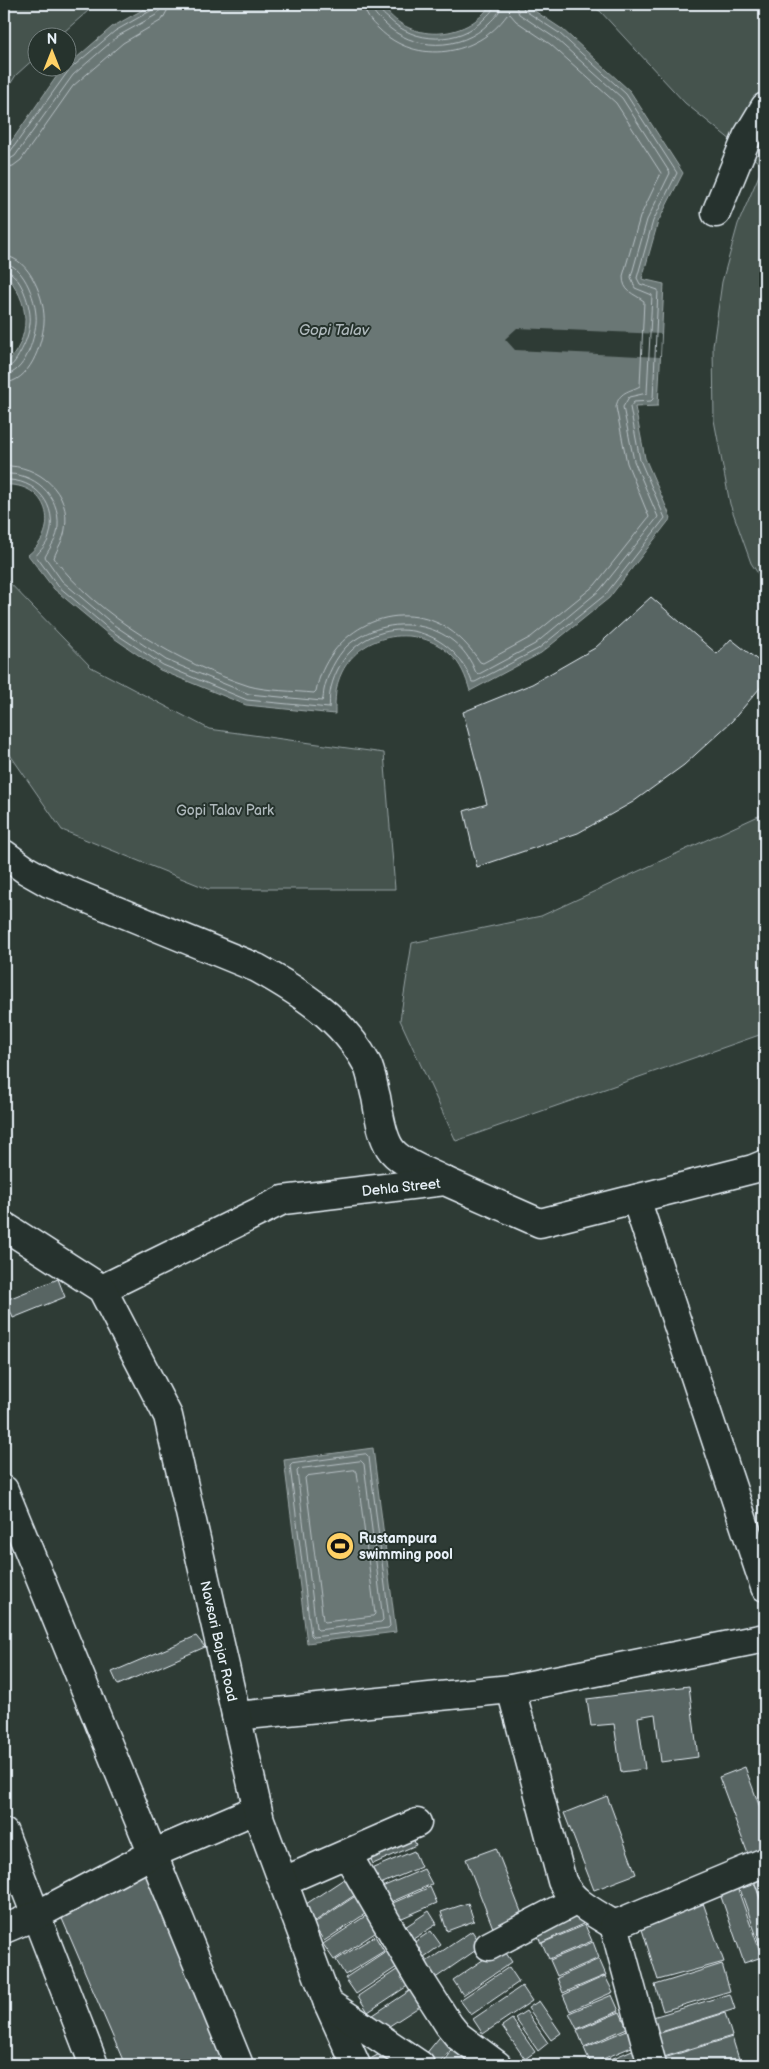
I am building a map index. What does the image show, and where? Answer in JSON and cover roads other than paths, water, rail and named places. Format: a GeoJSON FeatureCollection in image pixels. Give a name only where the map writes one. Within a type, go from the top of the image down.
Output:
{"type":"FeatureCollection","features":[{"type":"Feature","properties":{"kind":"street"},"geometry":{"type":"LineString","coordinates":[[716,213],[747,137],[765,107]]}},
{"type":"Feature","properties":{"kind":"street"},"geometry":{"type":"LineString","coordinates":[[4,854],[26,870],[49,883],[257,968],[287,985],[321,1010],[348,1034],[368,1067],[385,1137],[391,1150],[403,1160],[445,1181]]}},
{"type":"Feature","properties":{"kind":"street","name":"Dehla Street"},"geometry":{"type":"LineString","coordinates":[[102,1289],[283,1200],[445,1181],[540,1223],[754,1169],[765,1164]]}},
{"type":"Feature","properties":{"kind":"street"},"geometry":{"type":"LineString","coordinates":[[636,1199],[765,1587]]}},
{"type":"Feature","properties":{"kind":"street","name":"Navsari Bajar Road"},"geometry":{"type":"LineString","coordinates":[[4,1226],[102,1289],[168,1416],[257,1808],[328,2003],[356,2065]]}},
{"type":"Feature","properties":{"kind":"street"},"geometry":{"type":"LineString","coordinates":[[4,1490],[238,2065]]}},
{"type":"Feature","properties":{"kind":"street"},"geometry":{"type":"LineString","coordinates":[[236,1716],[511,1689],[765,1638]]}},
{"type":"Feature","properties":{"kind":"street"},"geometry":{"type":"LineString","coordinates":[[511,1689],[562,1881],[567,1892],[575,1901],[614,1925],[652,2065]]}},
{"type":"Feature","properties":{"kind":"street"},"geometry":{"type":"LineString","coordinates":[[4,1929],[35,1916],[152,1854],[257,1808]]}},
{"type":"Feature","properties":{"kind":"street"},"geometry":{"type":"LineString","coordinates":[[284,1881],[416,1823]]}},
{"type":"Feature","properties":{"kind":"street"},"geometry":{"type":"LineString","coordinates":[[4,1833],[94,2065]]}},
{"type":"Feature","properties":{"kind":"street"},"geometry":{"type":"LineString","coordinates":[[347,1854],[419,1978],[449,2025],[458,2036],[497,2065]]}},
{"type":"Feature","properties":{"kind":"street"},"geometry":{"type":"LineString","coordinates":[[614,1925],[765,1862]]}},
{"type":"Feature","properties":{"kind":"street"},"geometry":{"type":"LineString","coordinates":[[489,1946],[575,1901]]}},
{"type":"Feature","properties":{"kind":"street"},"geometry":{"type":"LineString","coordinates":[[328,2003],[420,2065]]}},
{"type":"Feature","properties":{"kind":"water","name":"Gopi Talav"},"geometry":{"type":"Polygon","coordinates":[[[153,4],[382,4],[392,17],[405,26],[420,32],[436,33],[452,31],[467,26],[480,17],[491,4],[524,4],[562,29],[630,91],[683,173],[658,222],[642,279],[664,284],[658,406],[635,407],[645,458],[671,518],[609,598],[541,653],[470,691],[460,666],[450,654],[437,645],[407,636],[392,637],[377,641],[363,648],[351,659],[338,682],[335,714],[246,705],[160,670],[108,634],[54,589],[28,555],[38,544],[45,532],[47,520],[45,509],[31,491],[19,486],[4,485],[4,366],[20,344],[25,320],[24,307],[19,295],[4,273],[4,152],[56,78],[78,78],[78,57],[112,27],[153,4]]]}},
{"type":"Feature","properties":{"kind":"water","name":"Rustampura swimming pool"},"geometry":{"type":"Polygon","coordinates":[[[373,1448],[396,1632],[307,1643],[284,1460],[373,1448]]]}},
{"type":"Feature","properties":{"kind":"place","name":"Rustampura swimming pool"},"geometry":{"type":"Point","coordinates":[340,1546]}},
{"type":"Feature","properties":{"kind":"park label","name":"Gopi Talav Park"},"geometry":{"type":"Point","coordinates":[225,810]}}]}
